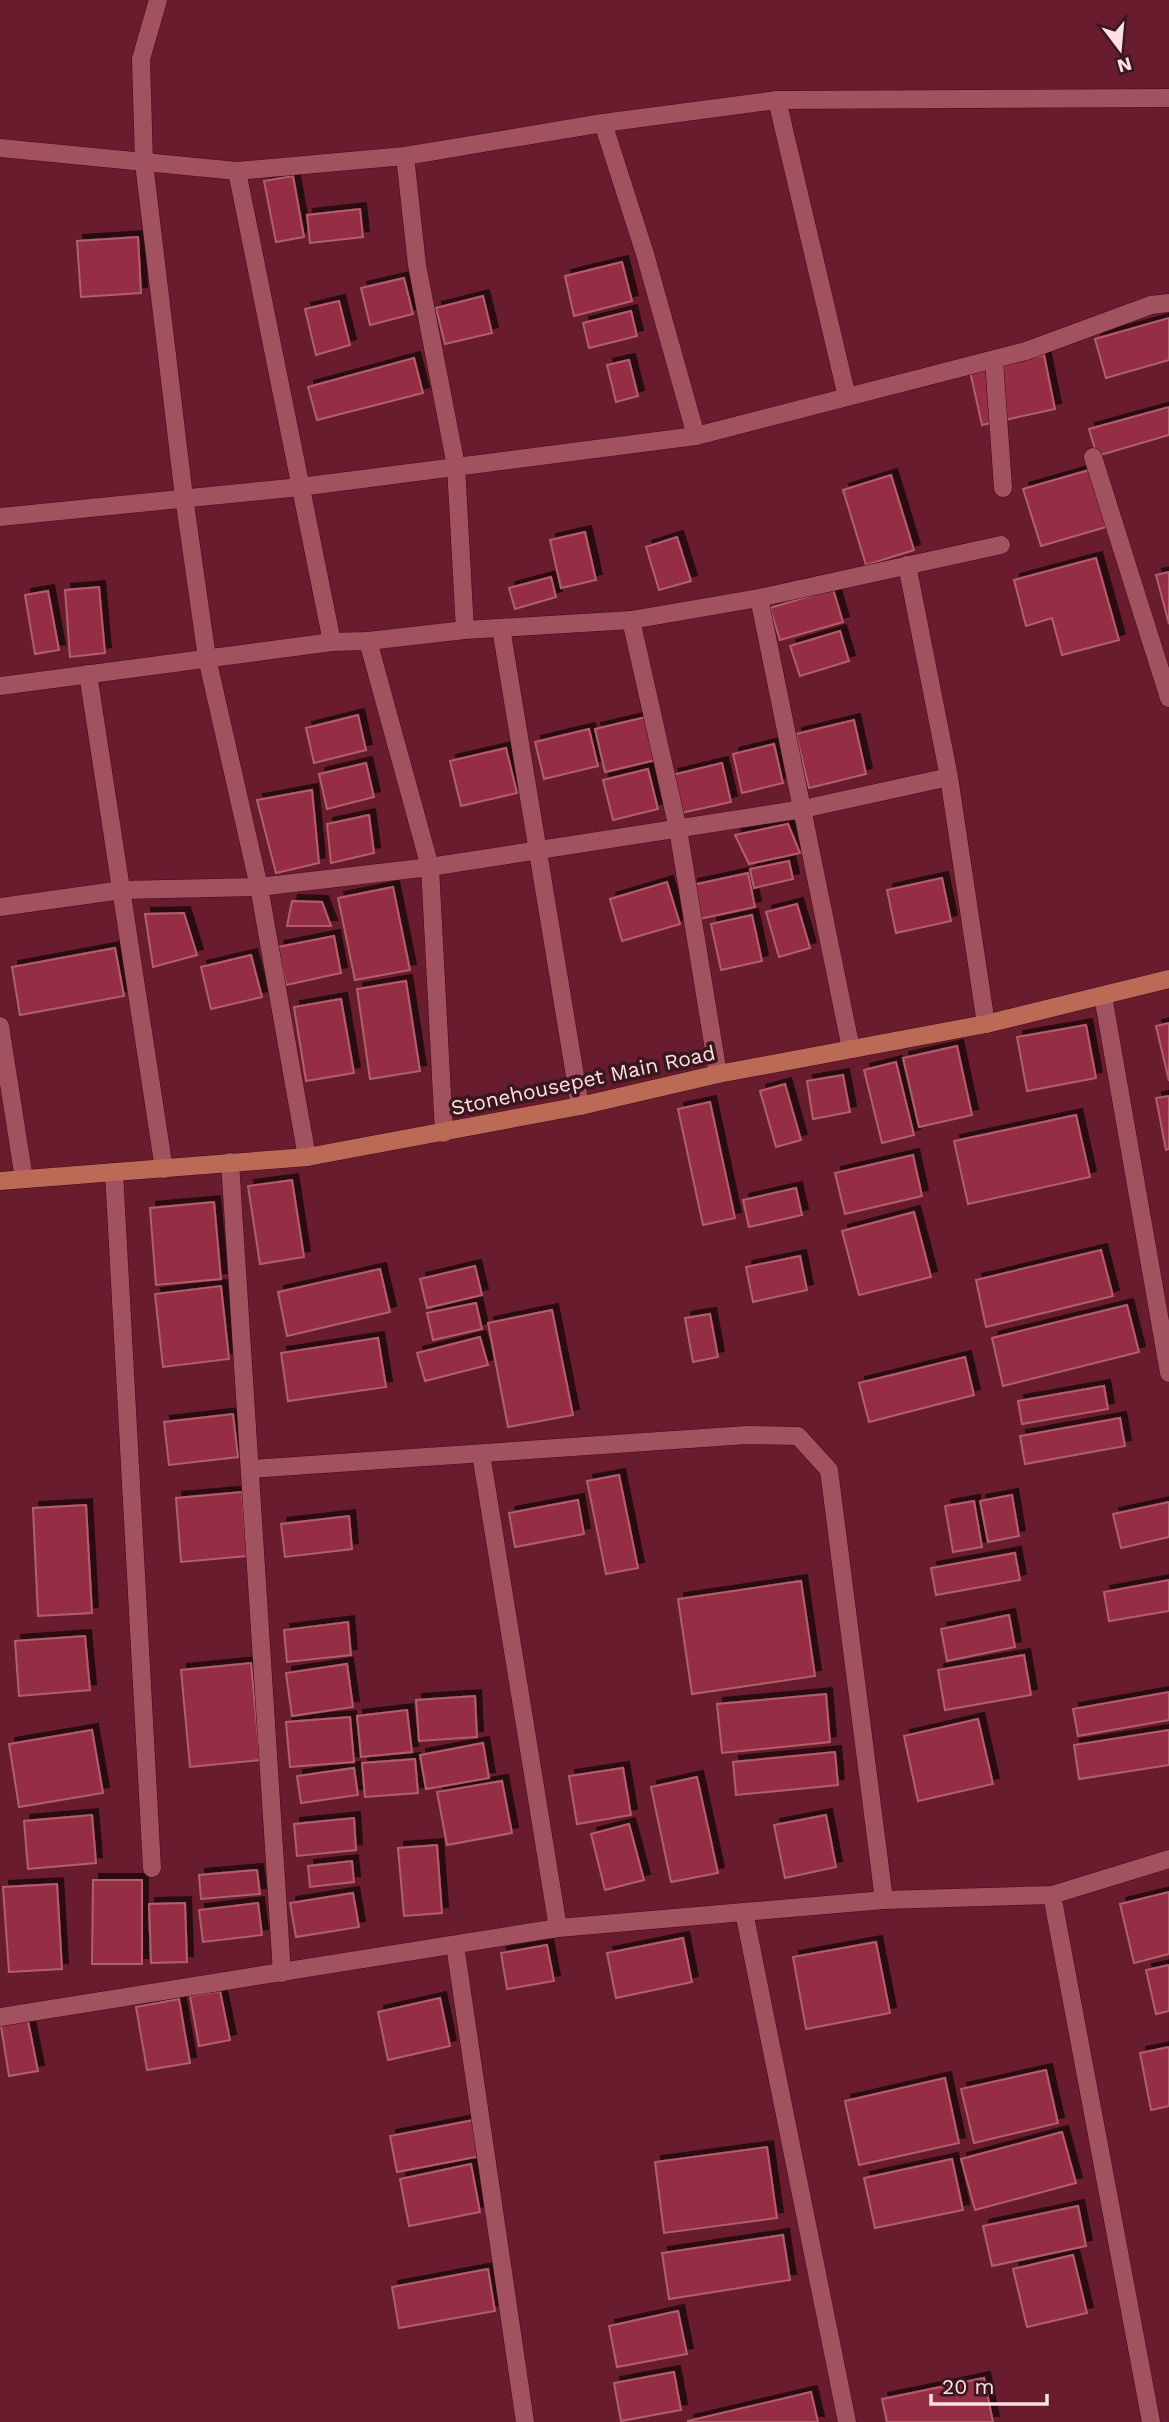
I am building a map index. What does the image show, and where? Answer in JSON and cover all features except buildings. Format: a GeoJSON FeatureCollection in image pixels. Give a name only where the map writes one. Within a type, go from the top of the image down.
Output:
{"type":"FeatureCollection","features":[{"type":"Feature","properties":{"kind":"main road","name":"Stonehousepet Main Road"},"geometry":{"type":"LineString","coordinates":[[0,1181],[307,1157],[580,1107],[718,1074],[986,1024],[1169,979]]}},
{"type":"Feature","properties":{"kind":"street"},"geometry":{"type":"LineString","coordinates":[[158,0],[141,60],[144,163],[184,497],[207,658],[259,887],[307,1157]]}},
{"type":"Feature","properties":{"kind":"street"},"geometry":{"type":"LineString","coordinates":[[0,148],[237,171],[405,156],[603,123],[778,100],[1169,98]]}},
{"type":"Feature","properties":{"kind":"street"},"geometry":{"type":"LineString","coordinates":[[778,100],[847,397]]}},
{"type":"Feature","properties":{"kind":"street"},"geometry":{"type":"LineString","coordinates":[[603,123],[645,254],[695,436]]}},
{"type":"Feature","properties":{"kind":"street"},"geometry":{"type":"LineString","coordinates":[[405,156],[417,265],[456,466],[466,630]]}},
{"type":"Feature","properties":{"kind":"street"},"geometry":{"type":"LineString","coordinates":[[237,171],[332,642]]}},
{"type":"Feature","properties":{"kind":"street"},"geometry":{"type":"LineString","coordinates":[[0,517],[300,487],[695,436],[994,360],[1151,305],[1169,303]]}},
{"type":"Feature","properties":{"kind":"street"},"geometry":{"type":"LineString","coordinates":[[994,360],[1003,488]]}},
{"type":"Feature","properties":{"kind":"street"},"geometry":{"type":"LineString","coordinates":[[1093,457],[1169,698]]}},
{"type":"Feature","properties":{"kind":"street"},"geometry":{"type":"LineString","coordinates":[[0,686],[332,642],[368,641],[466,630],[631,620],[759,597],[1001,545]]}},
{"type":"Feature","properties":{"kind":"street"},"geometry":{"type":"LineString","coordinates":[[907,565],[948,778],[986,1024]]}},
{"type":"Feature","properties":{"kind":"street"},"geometry":{"type":"LineString","coordinates":[[759,597],[851,1049]]}},
{"type":"Feature","properties":{"kind":"street"},"geometry":{"type":"LineString","coordinates":[[631,620],[677,829],[718,1074]]}},
{"type":"Feature","properties":{"kind":"street"},"geometry":{"type":"LineString","coordinates":[[501,628],[580,1107]]}},
{"type":"Feature","properties":{"kind":"street"},"geometry":{"type":"LineString","coordinates":[[368,641],[430,867],[444,1133]]}},
{"type":"Feature","properties":{"kind":"street"},"geometry":{"type":"LineString","coordinates":[[88,674],[164,1169]]}},
{"type":"Feature","properties":{"kind":"street"},"geometry":{"type":"LineString","coordinates":[[0,907],[122,890],[259,887],[430,867],[803,809],[948,778]]}},
{"type":"Feature","properties":{"kind":"street"},"geometry":{"type":"LineString","coordinates":[[1102,996],[1169,1373]]}},
{"type":"Feature","properties":{"kind":"street"},"geometry":{"type":"LineString","coordinates":[[0,1026],[24,1179]]}},
{"type":"Feature","properties":{"kind":"street"},"geometry":{"type":"LineString","coordinates":[[230,1162],[282,1973]]}},
{"type":"Feature","properties":{"kind":"street"},"geometry":{"type":"LineString","coordinates":[[114,1172],[152,1868]]}},
{"type":"Feature","properties":{"kind":"street"},"geometry":{"type":"LineString","coordinates":[[251,1469],[747,1436],[798,1436],[829,1470],[884,1900]]}},
{"type":"Feature","properties":{"kind":"street"},"geometry":{"type":"LineString","coordinates":[[481,1454],[558,1928]]}},
{"type":"Feature","properties":{"kind":"street"},"geometry":{"type":"LineString","coordinates":[[0,2017],[558,1928],[884,1900],[1052,1895],[1169,1859]]}},
{"type":"Feature","properties":{"kind":"street"},"geometry":{"type":"LineString","coordinates":[[1052,1895],[1151,2422]]}},
{"type":"Feature","properties":{"kind":"street"},"geometry":{"type":"LineString","coordinates":[[744,1912],[846,2422]]}},
{"type":"Feature","properties":{"kind":"street"},"geometry":{"type":"LineString","coordinates":[[455,1945],[525,2422]]}}]}
